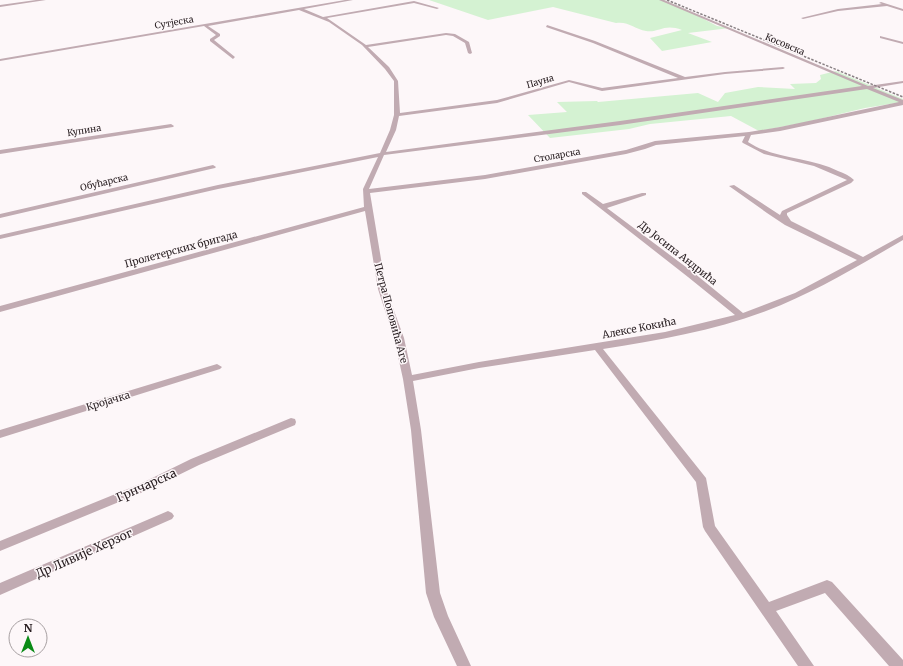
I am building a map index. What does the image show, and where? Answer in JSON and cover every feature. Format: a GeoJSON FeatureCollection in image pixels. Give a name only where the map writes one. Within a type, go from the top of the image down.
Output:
{"type":"FeatureCollection","features":[{"type":"Feature","properties":{"kind":"street"},"geometry":{"type":"LineString","coordinates":[[0,6],[44,0]]}},
{"type":"Feature","properties":{"kind":"street","name":"Сутјеска"},"geometry":{"type":"LineString","coordinates":[[0,60],[351,0]]}},
{"type":"Feature","properties":{"kind":"street","name":"Косовска"},"geometry":{"type":"LineString","coordinates":[[661,0],[903,102]]}},
{"type":"Feature","properties":{"kind":"street"},"geometry":{"type":"LineString","coordinates":[[323,18],[415,2],[437,8]]}},
{"type":"Feature","properties":{"kind":"street"},"geometry":{"type":"LineString","coordinates":[[876,2],[903,10]]}},
{"type":"Feature","properties":{"kind":"street"},"geometry":{"type":"LineString","coordinates":[[803,18],[838,10],[886,5]]}},
{"type":"Feature","properties":{"kind":"street","name":"Петра Поповића Аге"},"geometry":{"type":"LineString","coordinates":[[300,8],[330,21],[365,46],[387,68],[396,80],[398,115],[367,191],[368,208],[382,289],[399,338],[408,379],[416,430],[433,593],[441,617],[464,666]]}},
{"type":"Feature","properties":{"kind":"street"},"geometry":{"type":"LineString","coordinates":[[205,25],[219,35],[211,40],[233,58]]}},
{"type":"Feature","properties":{"kind":"street"},"geometry":{"type":"LineString","coordinates":[[547,26],[594,42],[687,79]]}},
{"type":"Feature","properties":{"kind":"street"},"geometry":{"type":"LineString","coordinates":[[365,46],[450,34],[468,42],[470,53]]}},
{"type":"Feature","properties":{"kind":"street"},"geometry":{"type":"LineString","coordinates":[[881,37],[903,43]]}},
{"type":"Feature","properties":{"kind":"street","name":"Пауна"},"geometry":{"type":"LineString","coordinates":[[398,115],[497,101],[569,81],[578,82],[602,90],[725,73],[783,68]]}},
{"type":"Feature","properties":{"kind":"street"},"geometry":{"type":"LineString","coordinates":[[0,237],[218,187],[382,154],[620,123],[903,82]]}},
{"type":"Feature","properties":{"kind":"street"},"geometry":{"type":"LineString","coordinates":[[788,223],[783,215],[784,212],[851,180],[836,171],[804,161],[771,155],[751,148],[745,142],[749,134],[780,129],[903,102]]}},
{"type":"Feature","properties":{"kind":"street","name":"Купина"},"geometry":{"type":"LineString","coordinates":[[0,152],[171,126]]}},
{"type":"Feature","properties":{"kind":"street","name":"Столарска"},"geometry":{"type":"LineString","coordinates":[[367,191],[484,177],[626,152],[643,148],[655,143],[749,134]]}},
{"type":"Feature","properties":{"kind":"street","name":"Обућарска"},"geometry":{"type":"LineString","coordinates":[[0,216],[213,167]]}},
{"type":"Feature","properties":{"kind":"street"},"geometry":{"type":"LineString","coordinates":[[732,186],[769,212],[788,223],[863,260]]}},
{"type":"Feature","properties":{"kind":"street","name":"Др Јосипа Андрића"},"geometry":{"type":"LineString","coordinates":[[584,193],[741,316]]}},
{"type":"Feature","properties":{"kind":"street"},"geometry":{"type":"LineString","coordinates":[[602,207],[644,194]]}},
{"type":"Feature","properties":{"kind":"street","name":"Пролетерских бригада"},"geometry":{"type":"LineString","coordinates":[[0,309],[368,208]]}},
{"type":"Feature","properties":{"kind":"street","name":"Алексе Кокића"},"geometry":{"type":"LineString","coordinates":[[408,379],[503,361],[597,347],[684,331],[741,316],[813,289],[903,237]]}},
{"type":"Feature","properties":{"kind":"street"},"geometry":{"type":"LineString","coordinates":[[597,347],[702,481],[709,527],[766,610],[808,666]]}},
{"type":"Feature","properties":{"kind":"street","name":"Кројачка"},"geometry":{"type":"LineString","coordinates":[[0,434],[217,367]]}},
{"type":"Feature","properties":{"kind":"street","name":"Грнчарска"},"geometry":{"type":"LineString","coordinates":[[0,546],[144,487],[194,462],[291,422]]}},
{"type":"Feature","properties":{"kind":"street","name":"Др Ливије Херзог"},"geometry":{"type":"LineString","coordinates":[[0,590],[168,516]]}},
{"type":"Feature","properties":{"kind":"street"},"geometry":{"type":"LineString","coordinates":[[766,610],[827,586],[899,666]]}},
{"type":"Feature","properties":{"kind":"green space"},"geometry":{"type":"Polygon","coordinates":[[[429,0],[664,0],[717,26],[730,28],[688,33],[712,42],[662,51],[650,38],[682,30],[671,27],[655,31],[646,31],[628,24],[616,23],[553,7],[488,20],[429,0]]]}},
{"type":"Feature","properties":{"kind":"green space"},"geometry":{"type":"Polygon","coordinates":[[[836,71],[903,99],[903,102],[865,108],[807,122],[759,131],[731,116],[650,124],[629,129],[550,138],[528,115],[567,112],[557,102],[598,102],[698,93],[718,102],[725,93],[758,87],[795,89],[790,84],[816,83],[821,79],[820,75],[836,71]]]}},
{"type":"Feature","properties":{"kind":"railway"},"geometry":{"type":"LineString","coordinates":[[667,0],[903,97]]}}]}
